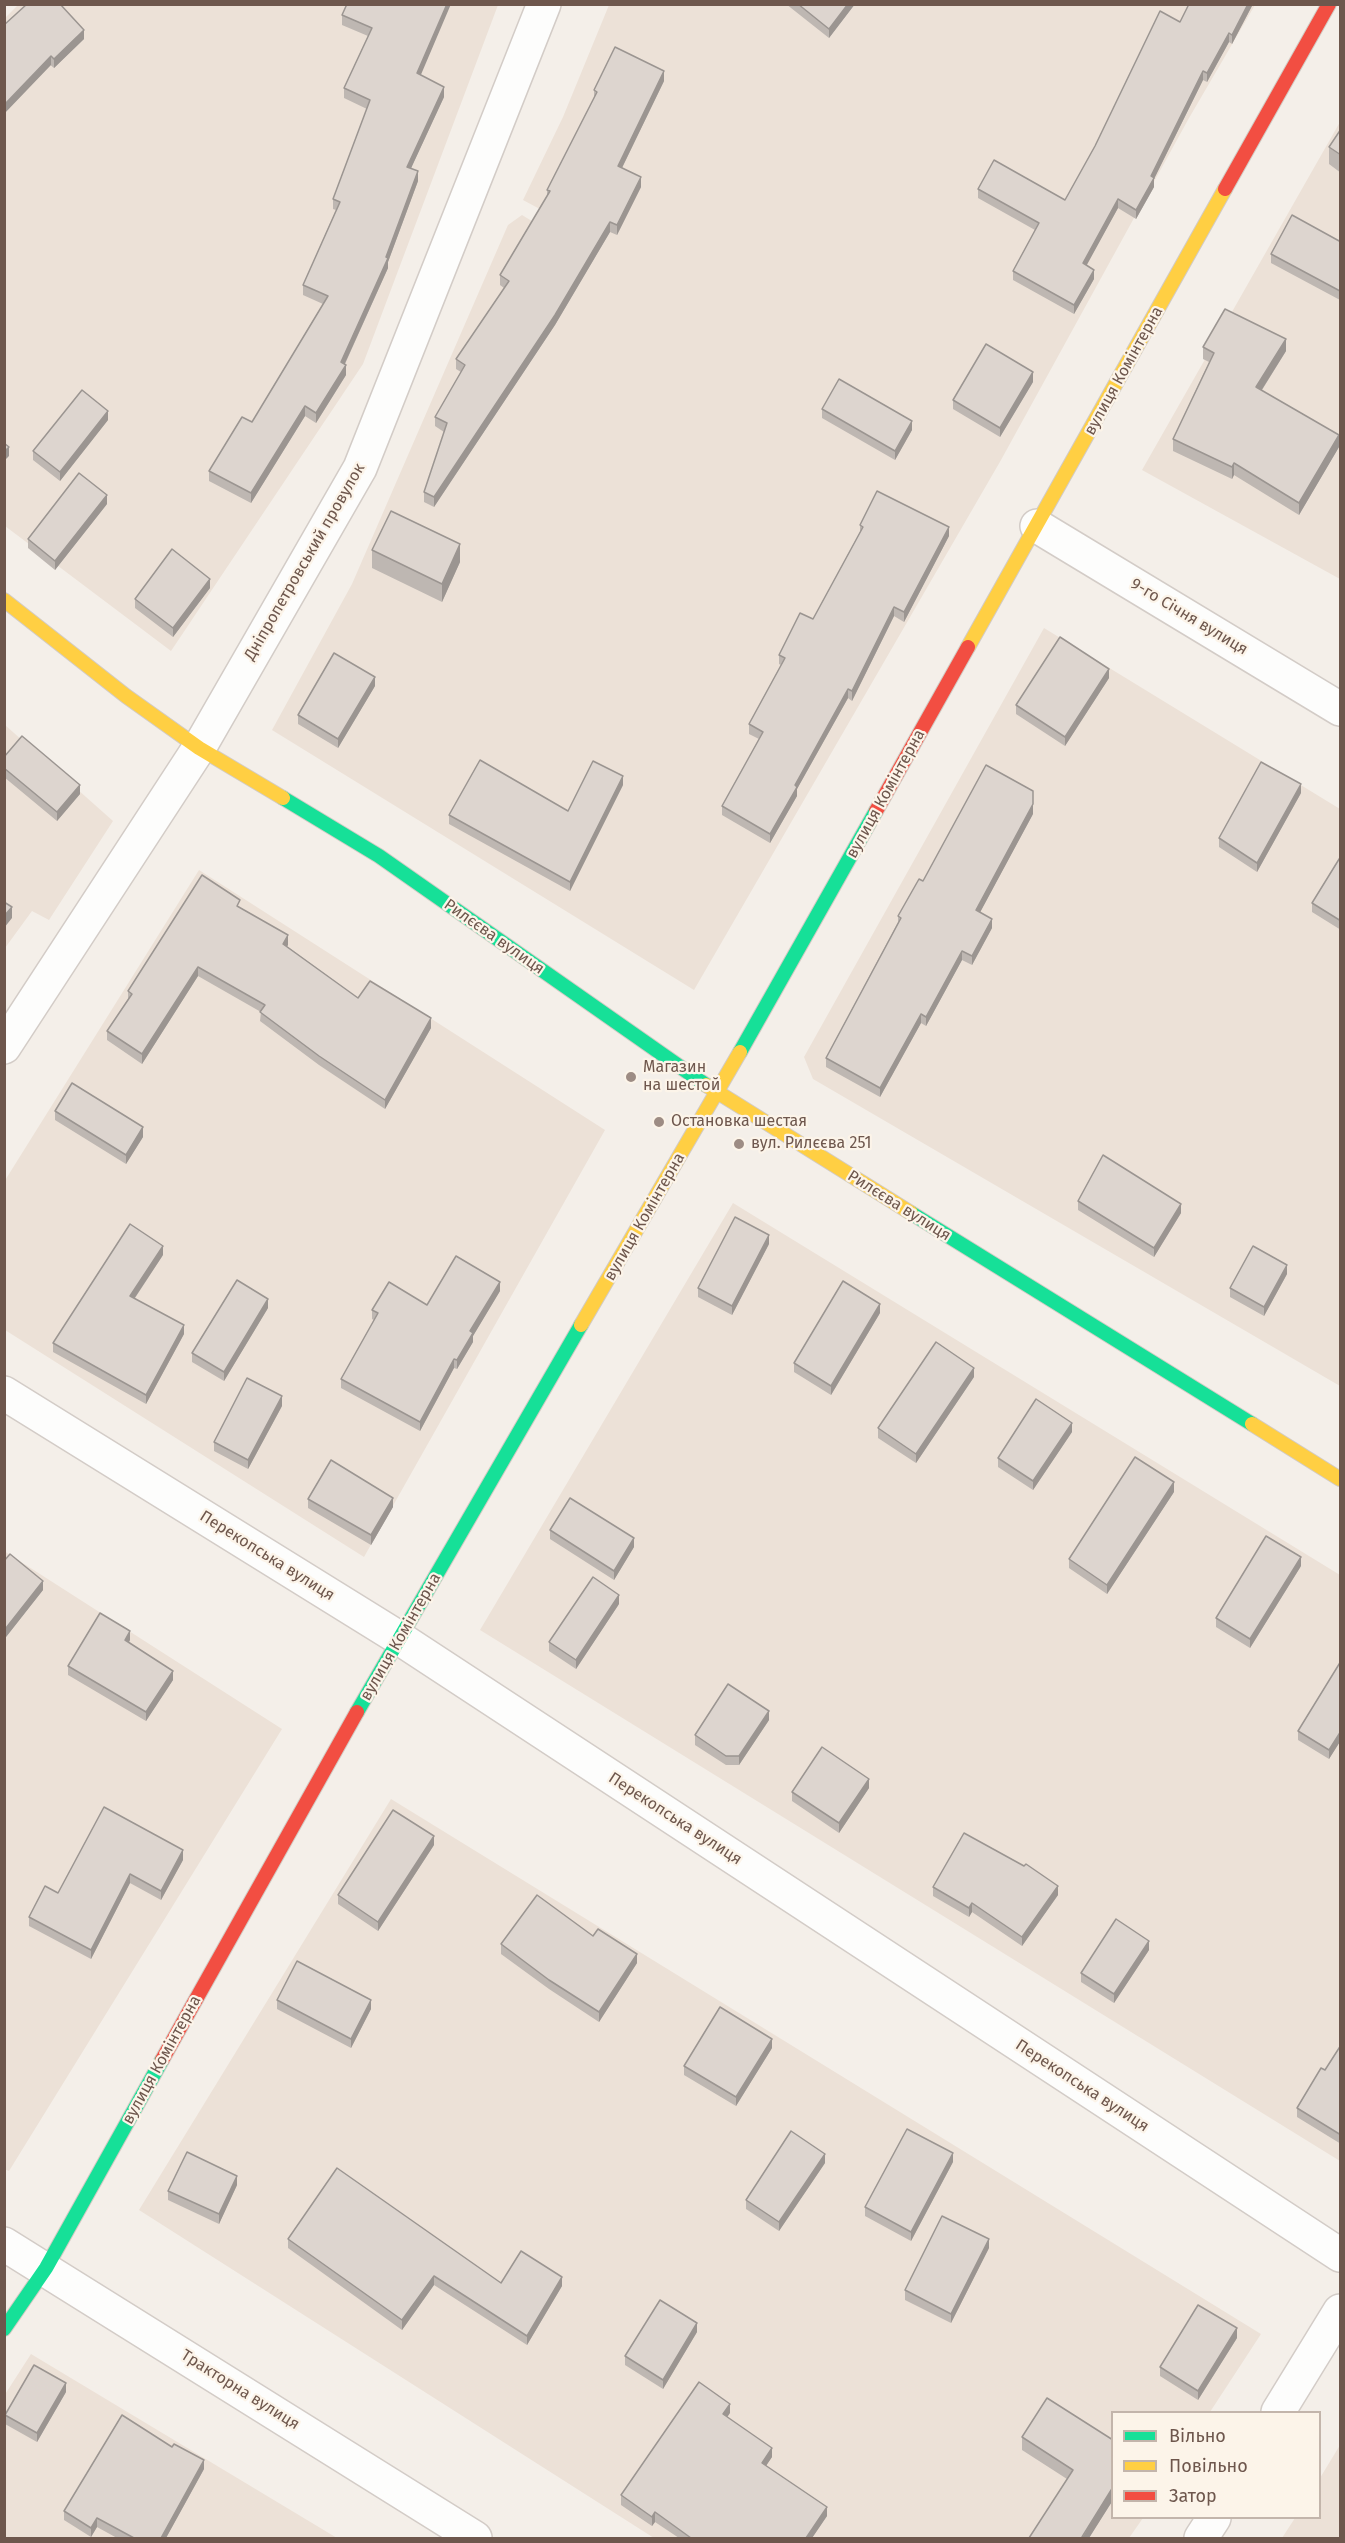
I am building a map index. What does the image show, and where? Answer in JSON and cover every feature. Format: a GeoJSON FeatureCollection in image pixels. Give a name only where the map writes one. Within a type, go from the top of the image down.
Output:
{"type":"FeatureCollection","features":[{"type":"Feature","properties":{"kind":"main road","name":"вулиця Комінтерна"},"geometry":{"type":"LineString","coordinates":[[4,2329],[46,2268],[399,1638],[717,1093],[1329,4]]}},
{"type":"Feature","properties":{"kind":"main road","name":"Рилєєва вулиця"},"geometry":{"type":"LineString","coordinates":[[4,600],[126,696],[199,748],[379,856],[717,1093],[1341,1479]]}},
{"type":"Feature","properties":{"kind":"street","name":"Дніпропетровський провулок"},"geometry":{"type":"LineString","coordinates":[[4,1047],[199,748],[360,468],[544,4]]}},
{"type":"Feature","properties":{"kind":"street","name":"9-го Січня вулиця"},"geometry":{"type":"LineString","coordinates":[[1037,526],[1341,709]]}},
{"type":"Feature","properties":{"kind":"street","name":"Перекопська вулиця"},"geometry":{"type":"LineString","coordinates":[[4,1393],[399,1638],[1341,2255]]}},
{"type":"Feature","properties":{"kind":"street","name":"Тракторна вулиця"},"geometry":{"type":"LineString","coordinates":[[4,2244],[46,2268],[475,2538]]}},
{"type":"Feature","properties":{"kind":"street"},"geometry":{"type":"LineString","coordinates":[[1279,2411],[1341,2311]]}},
{"type":"Feature","properties":{"kind":"street"},"geometry":{"type":"LineString","coordinates":[[1201,2538],[1213,2519]]}},
{"type":"Feature","properties":{"kind":"shaded area"},"geometry":{"type":"Polygon","coordinates":[[[19,4],[498,5],[363,364],[171,651],[5,526],[4,19],[19,4]]]}},
{"type":"Feature","properties":{"kind":"shaded area"},"geometry":{"type":"Polygon","coordinates":[[[609,5],[1255,5],[1189,118],[1001,460],[694,990],[272,730],[352,584],[508,225],[522,215],[594,259],[603,243],[523,200],[563,117],[609,5]]]}},
{"type":"Feature","properties":{"kind":"shaded area"},"geometry":{"type":"Polygon","coordinates":[[[1340,122],[1340,579],[1142,470],[1340,122]]]}},
{"type":"Feature","properties":{"kind":"shaded area"},"geometry":{"type":"Polygon","coordinates":[[[1044,628],[1340,809],[1340,1386],[813,1079],[804,1057],[1044,628]]]}},
{"type":"Feature","properties":{"kind":"shaded area"},"geometry":{"type":"Polygon","coordinates":[[[5,725],[113,821],[49,920],[32,911],[5,948],[5,725]]]}},
{"type":"Feature","properties":{"kind":"shaded area"},"geometry":{"type":"Polygon","coordinates":[[[199,870],[605,1130],[364,1557],[5,1330],[4,1182],[199,870]]]}},
{"type":"Feature","properties":{"kind":"shaded area"},"geometry":{"type":"Polygon","coordinates":[[[733,1203],[1340,1575],[1340,2161],[480,1630],[733,1203]]]}},
{"type":"Feature","properties":{"kind":"shaded area"},"geometry":{"type":"Polygon","coordinates":[[[4,1551],[282,1729],[9,2171],[4,2169],[4,1551]]]}},
{"type":"Feature","properties":{"kind":"shaded area"},"geometry":{"type":"Polygon","coordinates":[[[391,1799],[1261,2334],[1211,2411],[1111,2411],[1111,2519],[1142,2519],[1129,2538],[654,2538],[139,2210],[391,1799]]]}},
{"type":"Feature","properties":{"kind":"shaded area"},"geometry":{"type":"Polygon","coordinates":[[[31,2354],[337,2538],[5,2538],[4,2396],[31,2354]]]}},
{"type":"Feature","properties":{"kind":"shaded area"},"geometry":{"type":"Polygon","coordinates":[[[1340,2445],[1340,2538],[1282,2538],[1294,2519],[1321,2519],[1321,2476],[1340,2445]]]}},
{"type":"Feature","properties":{"kind":"building"},"geometry":{"type":"Polygon","coordinates":[[[27,4],[60,4],[84,30],[54,59],[51,56],[4,105],[4,25],[27,4]]]}},
{"type":"Feature","properties":{"kind":"building"},"geometry":{"type":"Polygon","coordinates":[[[347,4],[447,4],[417,73],[444,87],[407,167],[418,171],[386,257],[388,258],[341,362],[346,365],[316,413],[305,406],[251,493],[209,471],[242,417],[252,422],[328,296],[303,285],[340,202],[333,199],[370,100],[344,88],[372,28],[342,15],[347,4]]]}},
{"type":"Feature","properties":{"kind":"building"},"geometry":{"type":"Polygon","coordinates":[[[798,4],[848,4],[829,29],[798,4]]]}},
{"type":"Feature","properties":{"kind":"building"},"geometry":{"type":"Polygon","coordinates":[[[1189,4],[1248,4],[1232,35],[1229,33],[1207,73],[1203,71],[1151,176],[1154,178],[1136,210],[1118,199],[1083,263],[1094,270],[1074,305],[1013,271],[1039,223],[978,189],[994,160],[1065,200],[1095,146],[1160,11],[1180,22],[1189,4]]]}},
{"type":"Feature","properties":{"kind":"building"},"geometry":{"type":"Polygon","coordinates":[[[615,47],[664,71],[618,166],[641,177],[617,225],[610,222],[555,315],[434,497],[424,492],[447,423],[435,417],[465,365],[456,359],[509,281],[500,275],[550,191],[547,190],[597,92],[594,90],[615,47]]]}},
{"type":"Feature","properties":{"kind":"building"},"geometry":{"type":"Polygon","coordinates":[[[1341,129],[1341,155],[1329,147],[1341,129]]]}},
{"type":"Feature","properties":{"kind":"building"},"geometry":{"type":"Polygon","coordinates":[[[1292,215],[1341,242],[1340,291],[1271,254],[1292,215]]]}},
{"type":"Feature","properties":{"kind":"building"},"geometry":{"type":"Polygon","coordinates":[[[1225,309],[1286,339],[1256,387],[1339,435],[1299,503],[1234,463],[1232,467],[1173,439],[1214,353],[1203,347],[1225,309]]]}},
{"type":"Feature","properties":{"kind":"building"},"geometry":{"type":"Polygon","coordinates":[[[986,344],[1033,372],[1000,428],[953,400],[986,344]]]}},
{"type":"Feature","properties":{"kind":"building"},"geometry":{"type":"Polygon","coordinates":[[[839,379],[912,421],[895,451],[822,409],[839,379]]]}},
{"type":"Feature","properties":{"kind":"building"},"geometry":{"type":"Polygon","coordinates":[[[82,390],[108,411],[60,472],[33,451],[82,390]]]}},
{"type":"Feature","properties":{"kind":"building"},"geometry":{"type":"Polygon","coordinates":[[[79,473],[107,495],[55,561],[28,539],[79,473]]]}},
{"type":"Feature","properties":{"kind":"building"},"geometry":{"type":"Polygon","coordinates":[[[877,491],[949,527],[904,612],[894,607],[852,691],[848,689],[770,834],[722,806],[763,732],[749,724],[785,658],[779,655],[800,613],[813,619],[863,527],[860,525],[877,491]]]}},
{"type":"Feature","properties":{"kind":"building"},"geometry":{"type":"Polygon","coordinates":[[[391,511],[460,544],[442,584],[372,550],[391,511]]]}},
{"type":"Feature","properties":{"kind":"building"},"geometry":{"type":"Polygon","coordinates":[[[172,549],[210,579],[173,628],[135,599],[172,549]]]}},
{"type":"Feature","properties":{"kind":"building"},"geometry":{"type":"Polygon","coordinates":[[[1060,637],[1109,669],[1065,737],[1016,705],[1060,637]]]}},
{"type":"Feature","properties":{"kind":"building"},"geometry":{"type":"Polygon","coordinates":[[[334,653],[375,677],[338,739],[298,715],[334,653]]]}},
{"type":"Feature","properties":{"kind":"building"},"geometry":{"type":"Polygon","coordinates":[[[22,736],[80,785],[57,812],[4,768],[4,757],[22,736]]]}},
{"type":"Feature","properties":{"kind":"building"},"geometry":{"type":"Polygon","coordinates":[[[480,760],[568,811],[593,761],[623,776],[570,882],[449,815],[480,760]]]}},
{"type":"Feature","properties":{"kind":"building"},"geometry":{"type":"Polygon","coordinates":[[[1261,762],[1301,784],[1257,863],[1219,838],[1261,762]]]}},
{"type":"Feature","properties":{"kind":"building"},"geometry":{"type":"Polygon","coordinates":[[[986,765],[1033,791],[1033,804],[976,910],[992,919],[972,956],[962,951],[926,1017],[921,1014],[880,1088],[826,1058],[901,918],[898,916],[919,879],[923,881],[986,765]]]}},
{"type":"Feature","properties":{"kind":"building"},"geometry":{"type":"Polygon","coordinates":[[[1341,856],[1341,921],[1312,903],[1341,856]]]}},
{"type":"Feature","properties":{"kind":"building"},"geometry":{"type":"Polygon","coordinates":[[[202,875],[240,900],[237,906],[288,935],[283,944],[358,998],[370,981],[431,1018],[385,1100],[319,1056],[260,1012],[265,1005],[198,967],[142,1054],[107,1031],[132,994],[128,991],[202,875]]]}},
{"type":"Feature","properties":{"kind":"building"},"geometry":{"type":"Polygon","coordinates":[[[4,902],[12,907],[4,916],[4,902]]]}},
{"type":"Feature","properties":{"kind":"building"},"geometry":{"type":"Polygon","coordinates":[[[72,1083],[143,1127],[126,1155],[55,1111],[72,1083]]]}},
{"type":"Feature","properties":{"kind":"building"},"geometry":{"type":"Polygon","coordinates":[[[1103,1155],[1181,1204],[1154,1248],[1078,1201],[1103,1155]]]}},
{"type":"Feature","properties":{"kind":"building"},"geometry":{"type":"Polygon","coordinates":[[[735,1217],[769,1235],[732,1306],[698,1288],[735,1217]]]}},
{"type":"Feature","properties":{"kind":"building"},"geometry":{"type":"Polygon","coordinates":[[[130,1224],[163,1246],[130,1296],[184,1325],[146,1395],[53,1343],[130,1224]]]}},
{"type":"Feature","properties":{"kind":"building"},"geometry":{"type":"Polygon","coordinates":[[[1253,1246],[1287,1265],[1264,1307],[1230,1288],[1253,1246]]]}},
{"type":"Feature","properties":{"kind":"building"},"geometry":{"type":"Polygon","coordinates":[[[456,1256],[500,1282],[470,1331],[473,1333],[457,1360],[454,1359],[420,1422],[341,1379],[378,1313],[372,1310],[389,1282],[427,1305],[456,1256]]]}},
{"type":"Feature","properties":{"kind":"building"},"geometry":{"type":"Polygon","coordinates":[[[237,1280],[268,1299],[224,1372],[192,1353],[237,1280]]]}},
{"type":"Feature","properties":{"kind":"building"},"geometry":{"type":"Polygon","coordinates":[[[843,1281],[880,1304],[831,1386],[794,1363],[843,1281]]]}},
{"type":"Feature","properties":{"kind":"building"},"geometry":{"type":"Polygon","coordinates":[[[936,1342],[974,1368],[916,1454],[878,1428],[936,1342]]]}},
{"type":"Feature","properties":{"kind":"building"},"geometry":{"type":"Polygon","coordinates":[[[247,1378],[282,1396],[248,1460],[214,1442],[247,1378]]]}},
{"type":"Feature","properties":{"kind":"building"},"geometry":{"type":"Polygon","coordinates":[[[1036,1399],[1072,1423],[1033,1481],[998,1458],[1036,1399]]]}},
{"type":"Feature","properties":{"kind":"building"},"geometry":{"type":"Polygon","coordinates":[[[1135,1457],[1174,1482],[1107,1585],[1069,1559],[1135,1457]]]}},
{"type":"Feature","properties":{"kind":"building"},"geometry":{"type":"Polygon","coordinates":[[[331,1460],[393,1498],[371,1535],[308,1499],[331,1460]]]}},
{"type":"Feature","properties":{"kind":"building"},"geometry":{"type":"Polygon","coordinates":[[[570,1498],[634,1538],[614,1571],[550,1530],[570,1498]]]}},
{"type":"Feature","properties":{"kind":"building"},"geometry":{"type":"Polygon","coordinates":[[[1266,1536],[1301,1557],[1250,1639],[1216,1618],[1266,1536]]]}},
{"type":"Feature","properties":{"kind":"building"},"geometry":{"type":"Polygon","coordinates":[[[10,1554],[43,1581],[6,1628],[4,1627],[4,1561],[10,1554]]]}},
{"type":"Feature","properties":{"kind":"building"},"geometry":{"type":"Polygon","coordinates":[[[593,1577],[619,1595],[576,1660],[549,1642],[593,1577]]]}},
{"type":"Feature","properties":{"kind":"building"},"geometry":{"type":"Polygon","coordinates":[[[100,1613],[130,1631],[125,1640],[173,1671],[146,1712],[68,1666],[100,1613]]]}},
{"type":"Feature","properties":{"kind":"building"},"geometry":{"type":"Polygon","coordinates":[[[1341,1661],[1341,1731],[1329,1750],[1298,1731],[1341,1661]]]}},
{"type":"Feature","properties":{"kind":"building"},"geometry":{"type":"Polygon","coordinates":[[[728,1684],[769,1711],[739,1756],[726,1756],[695,1735],[728,1684]]]}},
{"type":"Feature","properties":{"kind":"building"},"geometry":{"type":"Polygon","coordinates":[[[822,1747],[869,1779],[839,1823],[792,1792],[822,1747]]]}},
{"type":"Feature","properties":{"kind":"building"},"geometry":{"type":"Polygon","coordinates":[[[104,1807],[183,1850],[161,1891],[130,1874],[91,1950],[29,1917],[45,1886],[58,1893],[104,1807]]]}},
{"type":"Feature","properties":{"kind":"building"},"geometry":{"type":"Polygon","coordinates":[[[393,1810],[434,1836],[378,1922],[338,1895],[393,1810]]]}},
{"type":"Feature","properties":{"kind":"building"},"geometry":{"type":"Polygon","coordinates":[[[964,1833],[1024,1866],[1026,1864],[1058,1886],[1022,1937],[972,1903],[969,1908],[933,1887],[964,1833]]]}},
{"type":"Feature","properties":{"kind":"building"},"geometry":{"type":"Polygon","coordinates":[[[537,1895],[593,1936],[598,1929],[637,1954],[599,2012],[549,1980],[501,1944],[537,1895]]]}},
{"type":"Feature","properties":{"kind":"building"},"geometry":{"type":"Polygon","coordinates":[[[1116,1919],[1149,1941],[1114,1994],[1081,1973],[1116,1919]]]}},
{"type":"Feature","properties":{"kind":"building"},"geometry":{"type":"Polygon","coordinates":[[[297,1961],[371,2000],[351,2039],[277,2000],[297,1961]]]}},
{"type":"Feature","properties":{"kind":"building"},"geometry":{"type":"Polygon","coordinates":[[[720,2007],[772,2039],[736,2097],[684,2066],[720,2007]]]}},
{"type":"Feature","properties":{"kind":"building"},"geometry":{"type":"Polygon","coordinates":[[[1341,2045],[1341,2135],[1297,2108],[1321,2068],[1325,2070],[1341,2045]]]}},
{"type":"Feature","properties":{"kind":"building"},"geometry":{"type":"Polygon","coordinates":[[[907,2129],[953,2153],[911,2232],[865,2207],[907,2129]]]}},
{"type":"Feature","properties":{"kind":"building"},"geometry":{"type":"Polygon","coordinates":[[[791,2131],[825,2154],[779,2222],[746,2200],[791,2131]]]}},
{"type":"Feature","properties":{"kind":"building"},"geometry":{"type":"Polygon","coordinates":[[[187,2152],[237,2176],[219,2214],[168,2191],[187,2152]]]}},
{"type":"Feature","properties":{"kind":"building"},"geometry":{"type":"Polygon","coordinates":[[[337,2168],[501,2283],[521,2251],[562,2277],[527,2336],[434,2276],[402,2320],[288,2239],[337,2168]]]}},
{"type":"Feature","properties":{"kind":"building"},"geometry":{"type":"Polygon","coordinates":[[[942,2216],[989,2239],[951,2314],[905,2290],[942,2216]]]}},
{"type":"Feature","properties":{"kind":"building"},"geometry":{"type":"Polygon","coordinates":[[[660,2300],[697,2323],[663,2380],[625,2356],[660,2300]]]}},
{"type":"Feature","properties":{"kind":"building"},"geometry":{"type":"Polygon","coordinates":[[[1198,2305],[1237,2328],[1198,2391],[1160,2367],[1198,2305]]]}},
{"type":"Feature","properties":{"kind":"building"},"geometry":{"type":"Polygon","coordinates":[[[34,2365],[66,2383],[37,2433],[5,2415],[34,2365]]]}},
{"type":"Feature","properties":{"kind":"building"},"geometry":{"type":"Polygon","coordinates":[[[699,2382],[730,2404],[723,2414],[772,2448],[762,2463],[827,2507],[806,2538],[691,2538],[655,2512],[652,2517],[621,2495],[699,2382]]]}},
{"type":"Feature","properties":{"kind":"building"},"geometry":{"type":"Polygon","coordinates":[[[1047,2398],[1111,2439],[1111,2490],[1082,2537],[1084,2538],[1029,2538],[1073,2470],[1022,2437],[1047,2398]]]}},
{"type":"Feature","properties":{"kind":"building"},"geometry":{"type":"Polygon","coordinates":[[[122,2415],[172,2447],[174,2444],[204,2460],[161,2538],[134,2538],[97,2518],[91,2528],[64,2511],[122,2415]]]}},
{"type":"Feature","properties":{"kind":"traffic: fast"},"geometry":{"type":"LineString","coordinates":[[283,798],[379,856],[706,1085]]}},
{"type":"Feature","properties":{"kind":"traffic: fast"},"geometry":{"type":"LineString","coordinates":[[740,1052],[876,811]]}},
{"type":"Feature","properties":{"kind":"traffic: fast"},"geometry":{"type":"LineString","coordinates":[[911,1213],[1252,1424]]}},
{"type":"Feature","properties":{"kind":"traffic: fast"},"geometry":{"type":"LineString","coordinates":[[357,1712],[581,1325]]}},
{"type":"Feature","properties":{"kind":"traffic: fast"},"geometry":{"type":"LineString","coordinates":[[4,2329],[46,2268],[162,2060]]}},
{"type":"Feature","properties":{"kind":"traffic: slow"},"geometry":{"type":"LineString","coordinates":[[968,647],[1225,189]]}},
{"type":"Feature","properties":{"kind":"traffic: slow"},"geometry":{"type":"LineString","coordinates":[[4,600],[126,696],[199,748],[283,798]]}},
{"type":"Feature","properties":{"kind":"traffic: slow"},"geometry":{"type":"LineString","coordinates":[[581,1325],[740,1052]]}},
{"type":"Feature","properties":{"kind":"traffic: slow"},"geometry":{"type":"LineString","coordinates":[[706,1085],[911,1213]]}},
{"type":"Feature","properties":{"kind":"traffic: slow"},"geometry":{"type":"LineString","coordinates":[[1252,1424],[1340,1479]]}},
{"type":"Feature","properties":{"kind":"traffic: jam"},"geometry":{"type":"LineString","coordinates":[[1225,189],[1329,4]]}},
{"type":"Feature","properties":{"kind":"traffic: jam"},"geometry":{"type":"LineString","coordinates":[[876,811],[968,647]]}},
{"type":"Feature","properties":{"kind":"traffic: jam"},"geometry":{"type":"LineString","coordinates":[[162,2060],[357,1712]]}},
{"type":"Feature","properties":{"kind":"place","name":"Магазин на шестой"},"geometry":{"type":"Point","coordinates":[631,1077]}},
{"type":"Feature","properties":{"kind":"place","name":"Остановка шестая"},"geometry":{"type":"Point","coordinates":[659,1122]}},
{"type":"Feature","properties":{"kind":"place","name":"вул. Рилєєва 251"},"geometry":{"type":"Point","coordinates":[739,1144]}}]}
